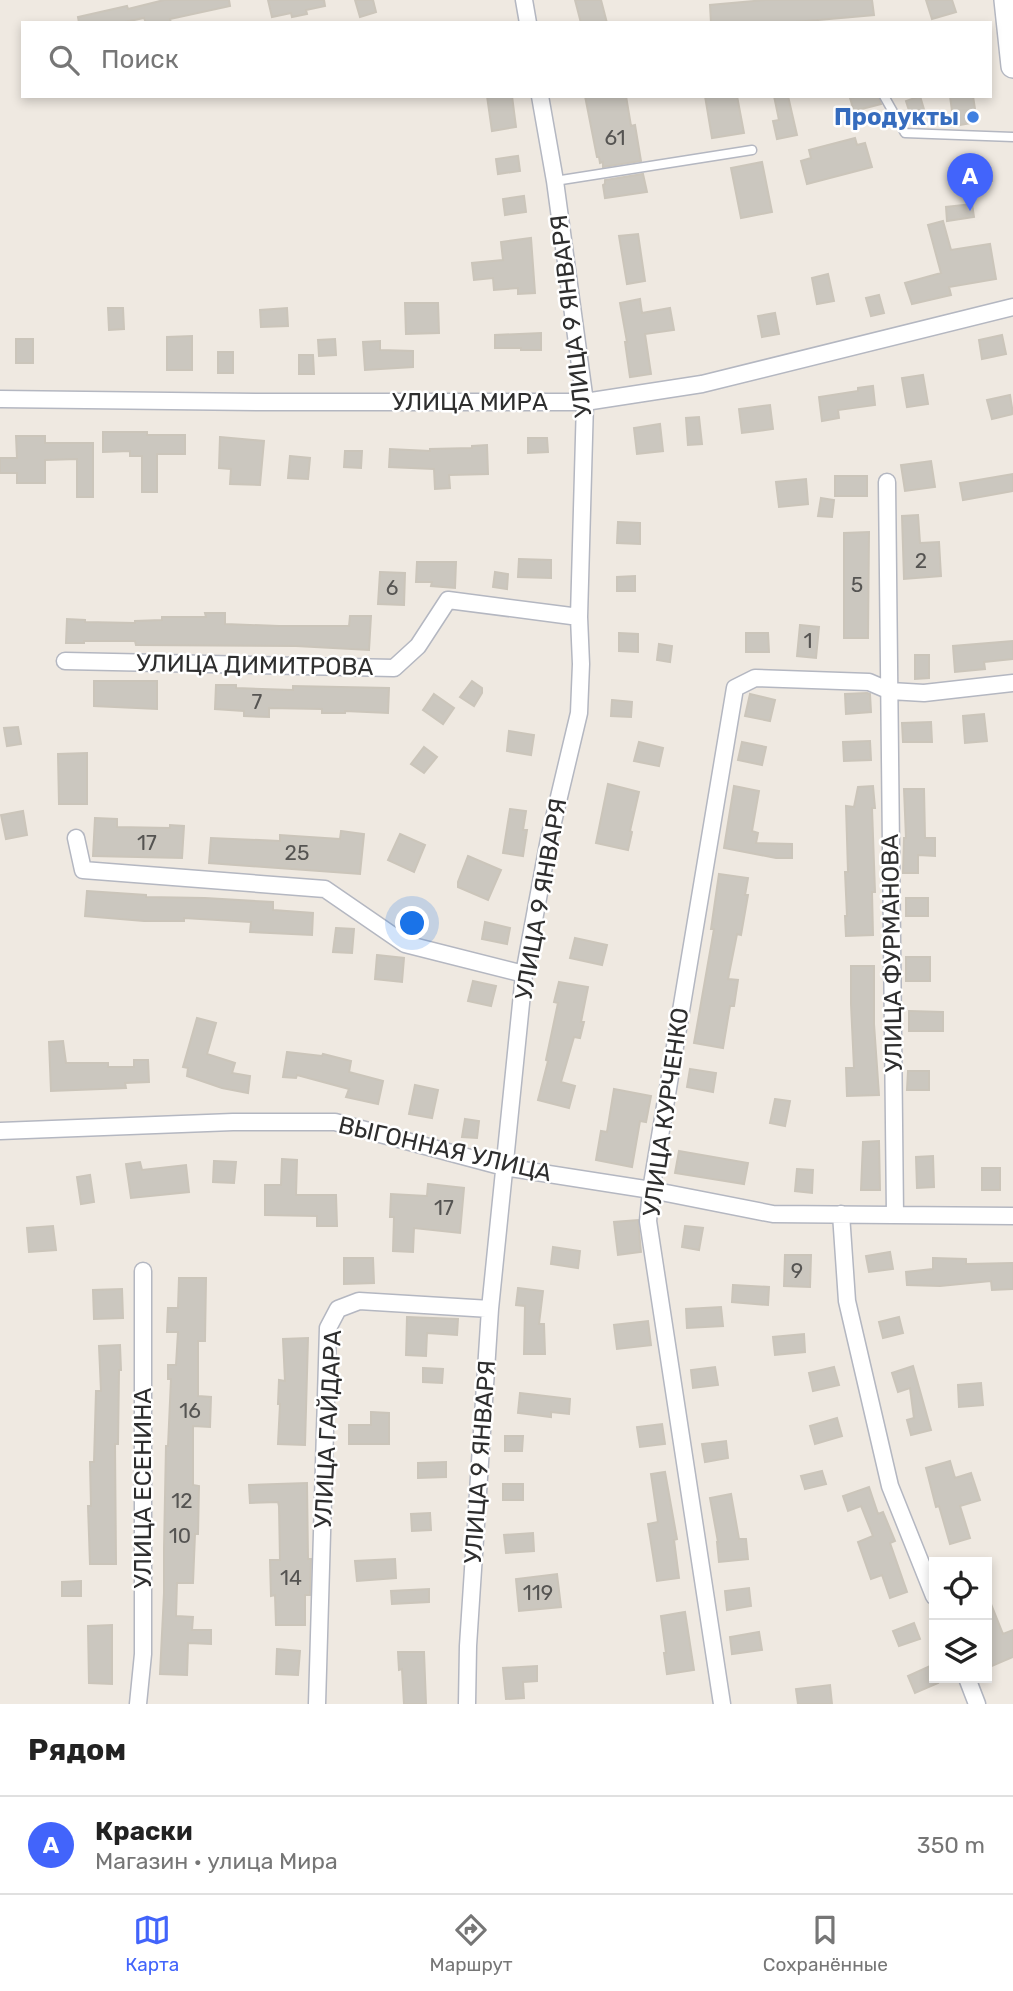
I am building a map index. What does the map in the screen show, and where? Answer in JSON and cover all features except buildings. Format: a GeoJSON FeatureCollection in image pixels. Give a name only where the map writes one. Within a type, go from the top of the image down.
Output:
{"type":"FeatureCollection","features":[{"type":"Feature","properties":{"kind":"main road"},"geometry":{"type":"LineString","coordinates":[[1006,0],[1013,65]]}},
{"type":"Feature","properties":{"kind":"street"},"geometry":{"type":"LineString","coordinates":[[524,0],[528,21]]}},
{"type":"Feature","properties":{"kind":"street","name":"УЛИЦА 9 ЯНВАРЯ"},"geometry":{"type":"LineString","coordinates":[[467,1704],[468,1646],[490,1309],[524,974],[549,839],[579,713],[585,402],[555,181],[540,98]]}},
{"type":"Feature","properties":{"kind":"street","name":"УЛИЦА МИРА"},"geometry":{"type":"LineString","coordinates":[[0,400],[585,402],[702,384],[1013,307]]}},
{"type":"Feature","properties":{"kind":"street","name":"УЛИЦА ФУРМАНОВА"},"geometry":{"type":"LineString","coordinates":[[887,482],[895,1215]]}},
{"type":"Feature","properties":{"kind":"street","name":"УЛИЦА ДИМИТРОВА"},"geometry":{"type":"LineString","coordinates":[[65,661],[394,668],[418,646],[448,600],[579,617]]}},
{"type":"Feature","properties":{"kind":"street","name":"УЛИЦА КУРЧЕНКО"},"geometry":{"type":"LineString","coordinates":[[722,1704],[648,1221],[651,1190],[735,688],[755,678],[869,682],[890,691]]}},
{"type":"Feature","properties":{"kind":"street"},"geometry":{"type":"LineString","coordinates":[[890,691],[924,693],[1013,683]]}},
{"type":"Feature","properties":{"kind":"street"},"geometry":{"type":"LineString","coordinates":[[76,838],[83,870],[325,889],[405,944],[524,974]]}},
{"type":"Feature","properties":{"kind":"street","name":"ВЫГОННАЯ УЛИЦА"},"geometry":{"type":"LineString","coordinates":[[0,1131],[233,1122],[335,1122],[504,1167],[651,1190],[773,1214],[1013,1216]]}},
{"type":"Feature","properties":{"kind":"street"},"geometry":{"type":"LineString","coordinates":[[841,1214],[847,1301],[890,1486],[929,1584]]}},
{"type":"Feature","properties":{"kind":"street","name":"УЛИЦА ЕСЕНИНА"},"geometry":{"type":"LineString","coordinates":[[138,1704],[143,1654],[143,1271]]}},
{"type":"Feature","properties":{"kind":"street","name":"УЛИЦА ГАЙДАРА"},"geometry":{"type":"LineString","coordinates":[[317,1704],[328,1328],[338,1309],[359,1301],[490,1309]]}},
{"type":"Feature","properties":{"kind":"street"},"geometry":{"type":"LineString","coordinates":[[969,1683],[977,1704]]}},
{"type":"Feature","properties":{"kind":"lane"},"geometry":{"type":"LineString","coordinates":[[885,98],[905,133],[1013,137]]}},
{"type":"Feature","properties":{"kind":"lane"},"geometry":{"type":"LineString","coordinates":[[555,181],[752,150]]}},
{"type":"Feature","properties":{"kind":"place","name":"Продукты"},"geometry":{"type":"Point","coordinates":[973,117]}},
{"type":"Feature","properties":{"kind":"place","name":"Краски"},"geometry":{"type":"Point","coordinates":[970,211]}}]}
